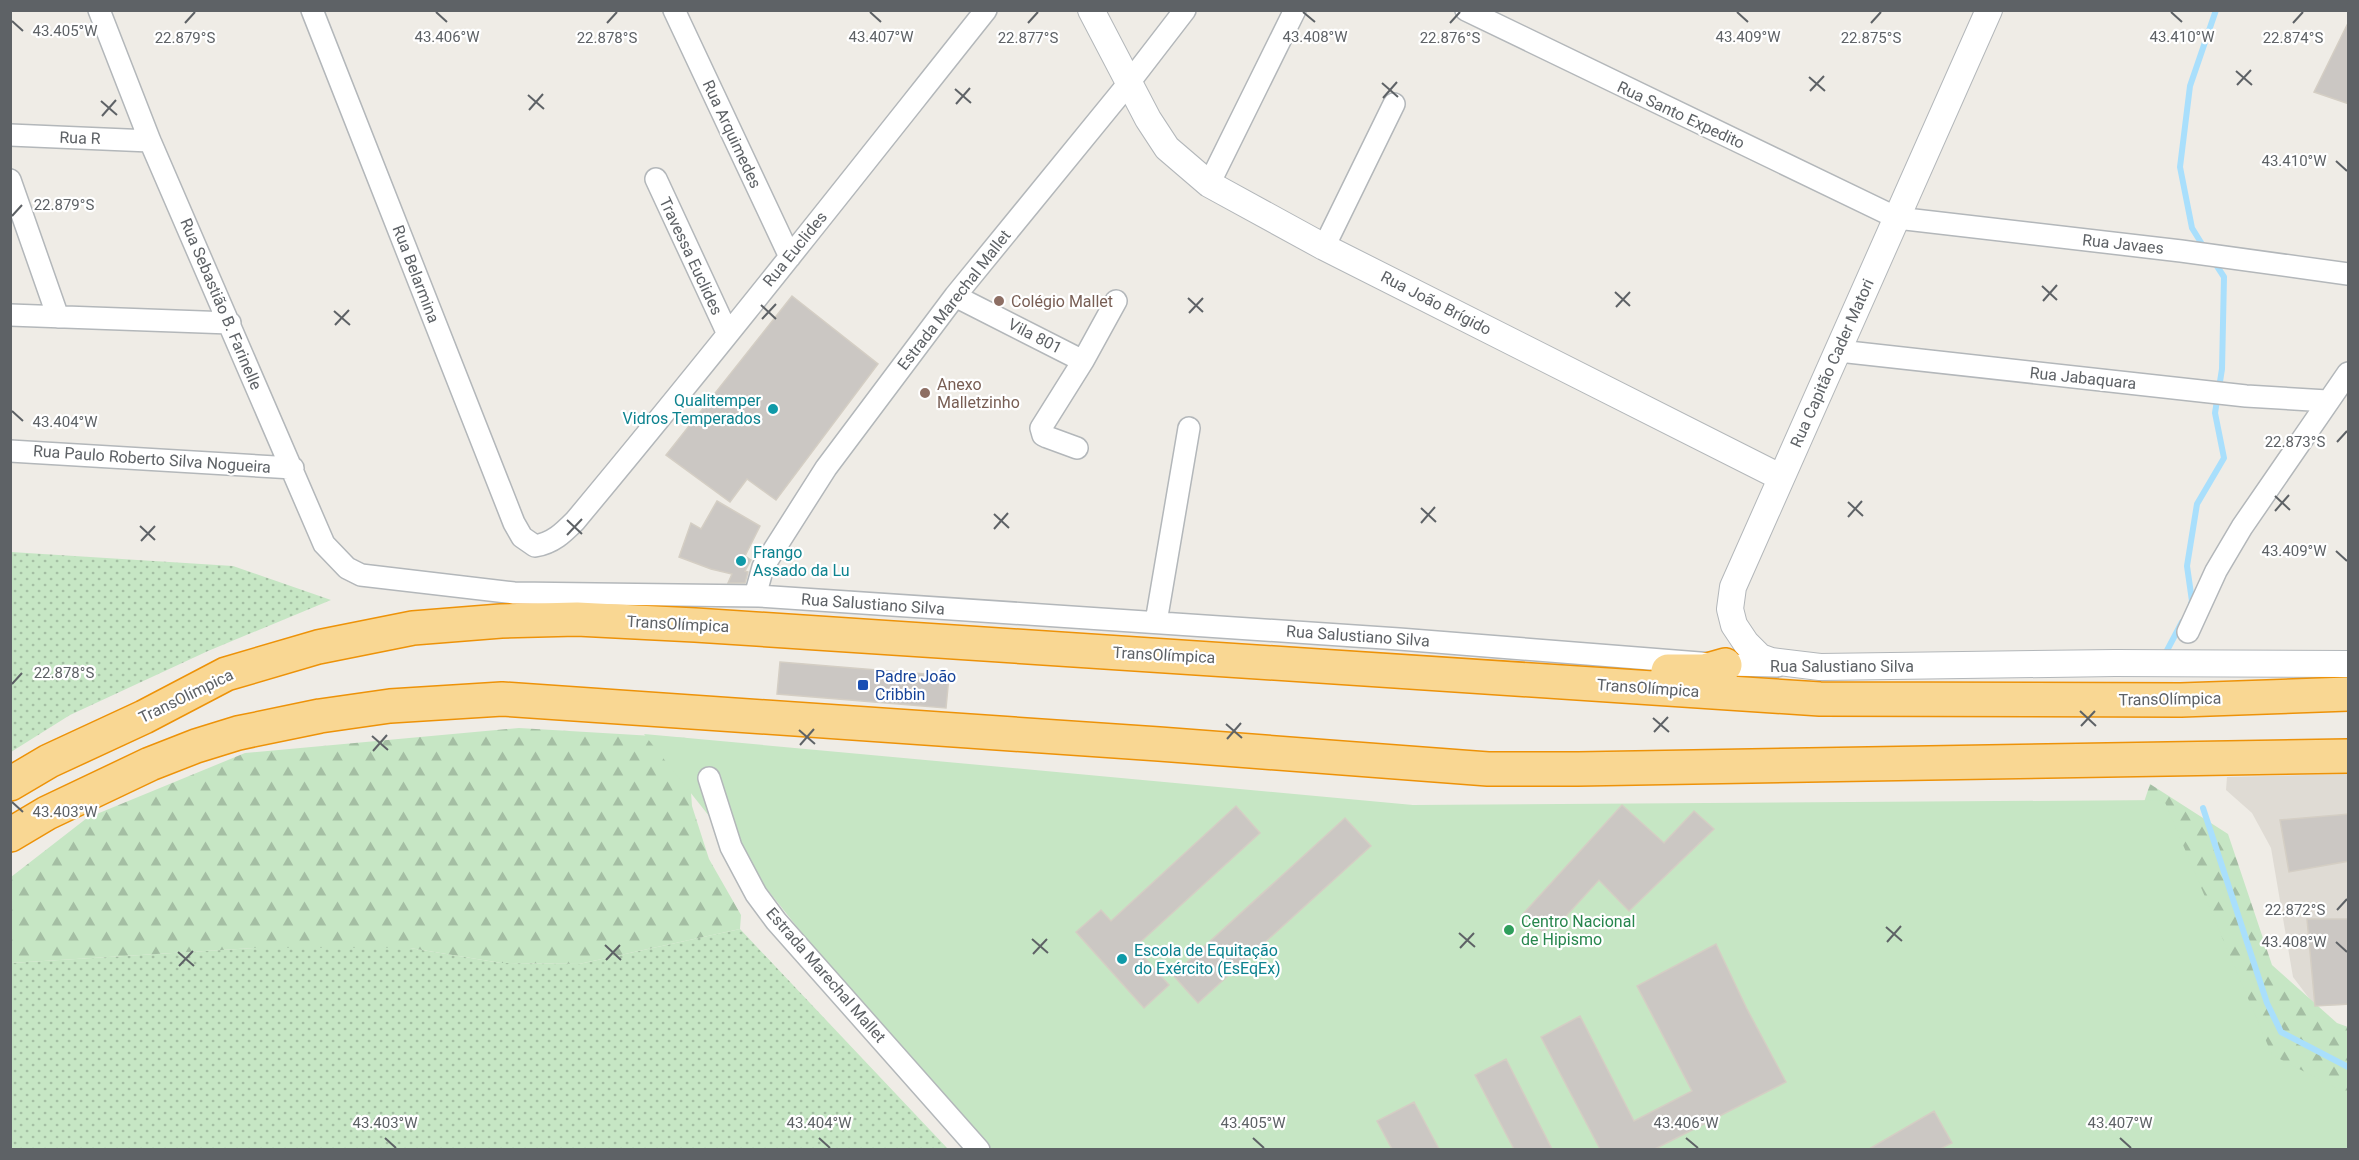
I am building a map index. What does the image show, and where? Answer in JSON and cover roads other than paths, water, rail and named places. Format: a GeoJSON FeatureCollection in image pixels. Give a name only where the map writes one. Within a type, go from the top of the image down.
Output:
{"type":"FeatureCollection","features":[{"type":"Feature","properties":{"kind":"highway","name":"TransOlímpica"},"geometry":{"type":"LineString","coordinates":[[10,784],[49,761],[144,717],[226,674],[318,646],[413,628],[501,621],[577,619],[1199,657],[1820,699],[2181,700],[2349,694]]}},
{"type":"Feature","properties":{"kind":"highway"},"geometry":{"type":"LineString","coordinates":[[1199,657],[1271,653],[1569,669],[1704,671],[1725,665]]}},
{"type":"Feature","properties":{"kind":"highway"},"geometry":{"type":"LineString","coordinates":[[10,836],[47,813],[150,764],[238,733],[320,716],[390,706],[502,699],[1488,769],[2349,756]]}},
{"type":"Feature","properties":{"kind":"street","name":"Rua Sebastião B. Farinelle"},"geometry":{"type":"LineString","coordinates":[[99,10],[150,141],[324,544],[346,568],[368,577]]}},
{"type":"Feature","properties":{"kind":"street","name":"Rua Belarmina"},"geometry":{"type":"LineString","coordinates":[[312,10],[514,523],[522,537]]}},
{"type":"Feature","properties":{"kind":"street","name":"Rua Arquimedes"},"geometry":{"type":"LineString","coordinates":[[674,10],[790,256]]}},
{"type":"Feature","properties":{"kind":"street","name":"Rua Euclides"},"geometry":{"type":"LineString","coordinates":[[522,537],[535,546],[546,544],[559,536],[575,521],[684,390],[727,332],[986,10]]}},
{"type":"Feature","properties":{"kind":"street"},"geometry":{"type":"LineString","coordinates":[[1091,10],[1128,84]]}},
{"type":"Feature","properties":{"kind":"street","name":"Estrada Marechal Mallet"},"geometry":{"type":"LineString","coordinates":[[759,596],[757,588],[763,567],[819,478],[955,296],[1128,84],[1185,10]]}},
{"type":"Feature","properties":{"kind":"street"},"geometry":{"type":"LineString","coordinates":[[1209,184],[1295,10]]}},
{"type":"Feature","properties":{"kind":"street","name":"Rua Santo Expedito"},"geometry":{"type":"LineString","coordinates":[[1466,10],[1897,218]]}},
{"type":"Feature","properties":{"kind":"street","name":"Rua Capitão Cader Matori"},"geometry":{"type":"LineString","coordinates":[[1820,667],[1771,661],[1760,657],[1746,643],[1734,625],[1730,609],[1733,587],[1989,10]]}},
{"type":"Feature","properties":{"kind":"street","name":"Rua João Brígido"},"geometry":{"type":"LineString","coordinates":[[1128,84],[1167,148],[1209,184],[1324,247],[1780,477]]}},
{"type":"Feature","properties":{"kind":"street"},"geometry":{"type":"LineString","coordinates":[[1324,247],[1394,104]]}},
{"type":"Feature","properties":{"kind":"street","name":"Rua R"},"geometry":{"type":"LineString","coordinates":[[10,135],[150,141]]}},
{"type":"Feature","properties":{"kind":"street"},"geometry":{"type":"LineString","coordinates":[[10,180],[58,317]]}},
{"type":"Feature","properties":{"kind":"street","name":"Travessa Euclides"},"geometry":{"type":"LineString","coordinates":[[656,180],[727,332]]}},
{"type":"Feature","properties":{"kind":"street","name":"Rua Javaes"},"geometry":{"type":"LineString","coordinates":[[1897,218],[2181,250],[2349,274]]}},
{"type":"Feature","properties":{"kind":"street","name":"Vila 801"},"geometry":{"type":"LineString","coordinates":[[955,296],[1083,360]]}},
{"type":"Feature","properties":{"kind":"street","name":"Vila 801"},"geometry":{"type":"LineString","coordinates":[[1077,448],[1043,435],[1041,428],[1116,301]]}},
{"type":"Feature","properties":{"kind":"street"},"geometry":{"type":"LineString","coordinates":[[10,315],[230,323]]}},
{"type":"Feature","properties":{"kind":"street","name":"Rua Jabaquara"},"geometry":{"type":"LineString","coordinates":[[1839,351],[2246,396],[2327,402]]}},
{"type":"Feature","properties":{"kind":"street"},"geometry":{"type":"LineString","coordinates":[[2188,632],[2216,571],[2242,527],[2349,373]]}},
{"type":"Feature","properties":{"kind":"street"},"geometry":{"type":"LineString","coordinates":[[1156,622],[1189,428]]}},
{"type":"Feature","properties":{"kind":"street","name":"Rua Paulo Roberto Silva Nogueira"},"geometry":{"type":"LineString","coordinates":[[10,451],[292,468]]}},
{"type":"Feature","properties":{"kind":"street","name":"Rua Salustiano Silva"},"geometry":{"type":"LineString","coordinates":[[368,577],[514,593],[759,596],[1609,654],[1725,665],[1820,667],[2115,663],[2349,664]]}},
{"type":"Feature","properties":{"kind":"street","name":"Estrada Marechal Mallet"},"geometry":{"type":"LineString","coordinates":[[709,778],[731,847],[776,921],[979,1149]]}},
{"type":"Feature","properties":{"kind":"waterway"},"geometry":{"type":"LineString","coordinates":[[2205,249],[2192,228],[2180,167],[2190,86],[2216,10]]}},
{"type":"Feature","properties":{"kind":"waterway"},"geometry":{"type":"LineString","coordinates":[[2191,604],[2187,566],[2197,504],[2224,458],[2215,413],[2222,369],[2224,277],[2213,260]]}},
{"type":"Feature","properties":{"kind":"waterway"},"geometry":{"type":"LineString","coordinates":[[2163,658],[2182,622]]}},
{"type":"Feature","properties":{"kind":"waterway"},"geometry":{"type":"LineString","coordinates":[[2203,808],[2267,1003],[2281,1032],[2348,1067]]}},
{"type":"Feature","properties":{"kind":"place","name":"Colégio Mallet"},"geometry":{"type":"Point","coordinates":[999,301]}},
{"type":"Feature","properties":{"kind":"place","name":"Anexo Malletzinho"},"geometry":{"type":"Point","coordinates":[925,393]}},
{"type":"Feature","properties":{"kind":"place","name":"Qualitemper Vidros Temperados"},"geometry":{"type":"Point","coordinates":[773,409]}},
{"type":"Feature","properties":{"kind":"place","name":"Frango Assado da Lu"},"geometry":{"type":"Point","coordinates":[741,561]}},
{"type":"Feature","properties":{"kind":"place","name":"Padre João Cribbin"},"geometry":{"type":"Point","coordinates":[863,685]}},
{"type":"Feature","properties":{"kind":"place","name":"Centro Nacional de Hipismo"},"geometry":{"type":"Point","coordinates":[1509,930]}},
{"type":"Feature","properties":{"kind":"place","name":"Escola de Equitação do Exército (EsEqEx)"},"geometry":{"type":"Point","coordinates":[1122,959]}}]}
